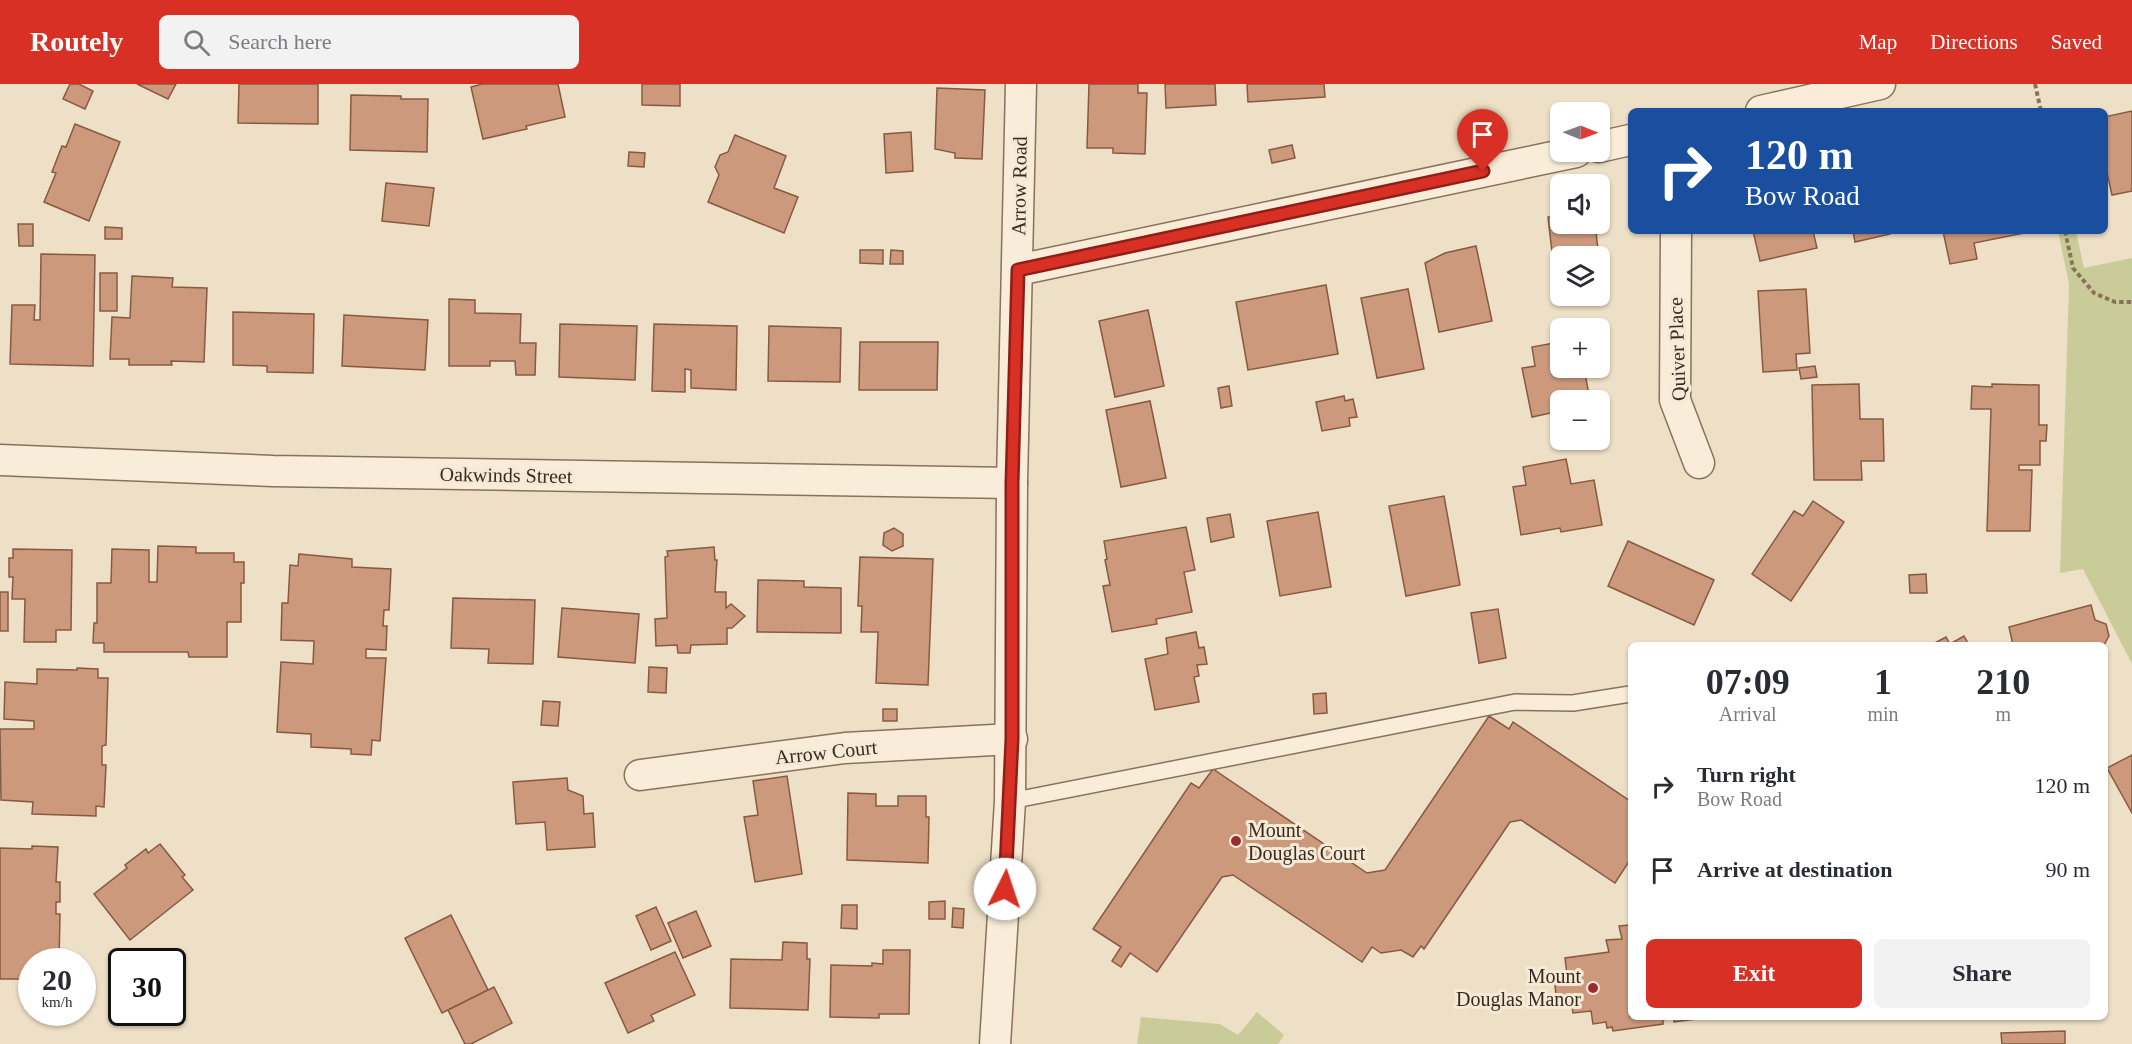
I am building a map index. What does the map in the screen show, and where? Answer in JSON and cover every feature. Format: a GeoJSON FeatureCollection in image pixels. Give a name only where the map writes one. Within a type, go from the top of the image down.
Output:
{"type":"FeatureCollection","features":[{"type":"Feature","properties":{"kind":"street","name":"Arrow Road"},"geometry":{"type":"LineString","coordinates":[[995,1044],[1012,739],[1012,483],[1021,84]]}},
{"type":"Feature","properties":{"kind":"street"},"geometry":{"type":"LineString","coordinates":[[1774,108],[1880,84]]}},
{"type":"Feature","properties":{"kind":"street"},"geometry":{"type":"LineString","coordinates":[[1610,145],[1628,140]]}},
{"type":"Feature","properties":{"kind":"street"},"geometry":{"type":"LineString","coordinates":[[1018,270],[1550,157]]}},
{"type":"Feature","properties":{"kind":"street","name":"Quiver Place"},"geometry":{"type":"LineString","coordinates":[[1676,234],[1675,400],[1699,463]]}},
{"type":"Feature","properties":{"kind":"street","name":"Oakwinds Street"},"geometry":{"type":"LineString","coordinates":[[0,460],[273,471],[1012,483]]}},
{"type":"Feature","properties":{"kind":"street","name":"Arrow Court"},"geometry":{"type":"LineString","coordinates":[[640,775],[845,748],[1012,739]]}},
{"type":"Feature","properties":{"kind":"lane"},"geometry":{"type":"LineString","coordinates":[[1010,801],[1515,702],[1573,703],[1628,694]]}},
{"type":"Feature","properties":{"kind":"path"},"geometry":{"type":"LineString","coordinates":[[2036,84],[2040,108]]}},
{"type":"Feature","properties":{"kind":"path"},"geometry":{"type":"LineString","coordinates":[[2066,234],[2073,268],[2094,293],[2115,302],[2131,303]]}},
{"type":"Feature","properties":{"kind":"green space"},"geometry":{"type":"Polygon","coordinates":[[[2059,234],[2077,234],[2084,268],[2132,258],[2132,664],[2083,569],[2060,573],[2069,284],[2059,234]]]}},
{"type":"Feature","properties":{"kind":"green space"},"geometry":{"type":"Polygon","coordinates":[[[1257,1012],[1284,1035],[1278,1044],[1137,1044],[1141,1017],[1220,1024],[1238,1035],[1257,1012]]]}},
{"type":"Feature","properties":{"kind":"building"},"geometry":{"type":"Polygon","coordinates":[[[70,84],[79,84],[93,91],[85,109],[63,99],[70,84]]]}},
{"type":"Feature","properties":{"kind":"building"},"geometry":{"type":"Polygon","coordinates":[[[137,84],[176,84],[168,99],[137,84]]]}},
{"type":"Feature","properties":{"kind":"building"},"geometry":{"type":"Polygon","coordinates":[[[239,84],[318,84],[318,124],[238,123],[239,84]]]}},
{"type":"Feature","properties":{"kind":"building"},"geometry":{"type":"Polygon","coordinates":[[[482,84],[558,84],[565,117],[483,139],[471,87],[482,84]]]}},
{"type":"Feature","properties":{"kind":"building"},"geometry":{"type":"Polygon","coordinates":[[[642,84],[680,84],[680,106],[642,105],[642,84]]]}},
{"type":"Feature","properties":{"kind":"building"},"geometry":{"type":"Polygon","coordinates":[[[1089,84],[1138,84],[1138,93],[1147,93],[1145,154],[1113,153],[1113,148],[1087,148],[1089,84]]]}},
{"type":"Feature","properties":{"kind":"building"},"geometry":{"type":"Polygon","coordinates":[[[1165,84],[1215,84],[1216,105],[1166,108],[1165,84]]]}},
{"type":"Feature","properties":{"kind":"building"},"geometry":{"type":"Polygon","coordinates":[[[1247,84],[1324,84],[1325,97],[1248,102],[1247,84]]]}},
{"type":"Feature","properties":{"kind":"building"},"geometry":{"type":"Polygon","coordinates":[[[937,88],[985,90],[982,159],[955,158],[955,153],[935,149],[937,88]]]}},
{"type":"Feature","properties":{"kind":"building"},"geometry":{"type":"Polygon","coordinates":[[[351,95],[428,99],[427,152],[350,150],[351,95]]]}},
{"type":"Feature","properties":{"kind":"building"},"geometry":{"type":"Polygon","coordinates":[[[2132,111],[2132,191],[2112,195],[2108,177],[2108,116],[2132,111]]]}},
{"type":"Feature","properties":{"kind":"building"},"geometry":{"type":"Polygon","coordinates":[[[75,124],[120,142],[89,221],[44,202],[56,173],[52,172],[62,146],[66,147],[75,124]]]}},
{"type":"Feature","properties":{"kind":"building"},"geometry":{"type":"Polygon","coordinates":[[[911,132],[913,171],[886,173],[884,134],[911,132]]]}},
{"type":"Feature","properties":{"kind":"building"},"geometry":{"type":"Polygon","coordinates":[[[735,135],[786,156],[774,188],[798,197],[784,233],[708,202],[719,175],[715,167],[720,155],[728,152],[735,135]]]}},
{"type":"Feature","properties":{"kind":"building"},"geometry":{"type":"Polygon","coordinates":[[[1292,145],[1295,158],[1272,163],[1269,150],[1292,145]]]}},
{"type":"Feature","properties":{"kind":"building"},"geometry":{"type":"Polygon","coordinates":[[[629,152],[645,153],[644,167],[628,166],[629,152]]]}},
{"type":"Feature","properties":{"kind":"building"},"geometry":{"type":"Polygon","coordinates":[[[386,183],[434,188],[429,226],[382,221],[386,183]]]}},
{"type":"Feature","properties":{"kind":"building"},"geometry":{"type":"Polygon","coordinates":[[[1548,217],[1550,217],[1550,234],[1596,234],[1598,246],[1551,246],[1548,217]]]}},
{"type":"Feature","properties":{"kind":"building"},"geometry":{"type":"Polygon","coordinates":[[[18,224],[33,224],[33,246],[19,246],[18,224]]]}},
{"type":"Feature","properties":{"kind":"building"},"geometry":{"type":"Polygon","coordinates":[[[105,227],[122,228],[122,239],[105,239],[105,227]]]}},
{"type":"Feature","properties":{"kind":"building"},"geometry":{"type":"Polygon","coordinates":[[[1754,234],[1814,234],[1817,248],[1760,261],[1754,234]]]}},
{"type":"Feature","properties":{"kind":"building"},"geometry":{"type":"Polygon","coordinates":[[[1854,234],[1890,234],[1855,242],[1854,234]]]}},
{"type":"Feature","properties":{"kind":"building"},"geometry":{"type":"Polygon","coordinates":[[[1944,234],[2019,234],[1974,243],[1977,259],[1950,264],[1944,234]]]}},
{"type":"Feature","properties":{"kind":"building"},"geometry":{"type":"Polygon","coordinates":[[[1476,246],[1492,321],[1439,332],[1425,263],[1445,253],[1476,246]]]}},
{"type":"Feature","properties":{"kind":"building"},"geometry":{"type":"Polygon","coordinates":[[[860,250],[883,250],[883,264],[860,263],[860,250]]]}},
{"type":"Feature","properties":{"kind":"building"},"geometry":{"type":"Polygon","coordinates":[[[891,250],[903,251],[903,264],[890,264],[891,250]]]}},
{"type":"Feature","properties":{"kind":"building"},"geometry":{"type":"Polygon","coordinates":[[[41,254],[95,255],[93,366],[10,364],[12,305],[35,305],[34,320],[40,320],[41,254]]]}},
{"type":"Feature","properties":{"kind":"building"},"geometry":{"type":"Polygon","coordinates":[[[100,273],[117,273],[117,311],[100,311],[100,273]]]}},
{"type":"Feature","properties":{"kind":"building"},"geometry":{"type":"Polygon","coordinates":[[[132,276],[173,278],[172,287],[207,288],[204,362],[171,361],[172,365],[129,365],[129,359],[110,359],[112,317],[130,318],[132,276]]]}},
{"type":"Feature","properties":{"kind":"building"},"geometry":{"type":"Polygon","coordinates":[[[1326,285],[1338,354],[1248,370],[1236,302],[1326,285]]]}},
{"type":"Feature","properties":{"kind":"building"},"geometry":{"type":"Polygon","coordinates":[[[1408,289],[1424,369],[1377,378],[1361,298],[1408,289]]]}},
{"type":"Feature","properties":{"kind":"building"},"geometry":{"type":"Polygon","coordinates":[[[1806,289],[1810,353],[1796,354],[1797,370],[1763,372],[1758,291],[1806,289]]]}},
{"type":"Feature","properties":{"kind":"building"},"geometry":{"type":"Polygon","coordinates":[[[449,299],[475,300],[475,313],[521,314],[520,343],[536,343],[535,375],[516,375],[515,361],[490,361],[490,366],[449,366],[449,299]]]}},
{"type":"Feature","properties":{"kind":"building"},"geometry":{"type":"Polygon","coordinates":[[[1148,310],[1164,386],[1115,397],[1099,321],[1148,310]]]}},
{"type":"Feature","properties":{"kind":"building"},"geometry":{"type":"Polygon","coordinates":[[[233,312],[314,314],[313,373],[267,372],[267,366],[233,365],[233,312]]]}},
{"type":"Feature","properties":{"kind":"building"},"geometry":{"type":"Polygon","coordinates":[[[344,315],[428,320],[425,370],[342,366],[344,315]]]}},
{"type":"Feature","properties":{"kind":"building"},"geometry":{"type":"Polygon","coordinates":[[[560,324],[637,326],[635,380],[559,377],[560,324]]]}},
{"type":"Feature","properties":{"kind":"building"},"geometry":{"type":"Polygon","coordinates":[[[654,324],[737,326],[736,390],[691,388],[691,370],[685,369],[685,392],[652,391],[654,324]]]}},
{"type":"Feature","properties":{"kind":"building"},"geometry":{"type":"Polygon","coordinates":[[[769,326],[841,328],[840,382],[768,381],[769,326]]]}},
{"type":"Feature","properties":{"kind":"building"},"geometry":{"type":"Polygon","coordinates":[[[860,342],[938,342],[937,390],[859,390],[860,342]]]}},
{"type":"Feature","properties":{"kind":"building"},"geometry":{"type":"Polygon","coordinates":[[[1550,344],[1550,378],[1586,378],[1588,390],[1550,390],[1550,413],[1532,417],[1522,368],[1535,366],[1532,347],[1550,344]]]}},
{"type":"Feature","properties":{"kind":"building"},"geometry":{"type":"Polygon","coordinates":[[[1815,366],[1817,377],[1801,379],[1799,368],[1815,366]]]}},
{"type":"Feature","properties":{"kind":"building"},"geometry":{"type":"Polygon","coordinates":[[[1859,384],[1860,419],[1883,419],[1884,461],[1861,461],[1862,480],[1814,480],[1812,385],[1859,384]]]}},
{"type":"Feature","properties":{"kind":"building"},"geometry":{"type":"Polygon","coordinates":[[[1992,384],[2039,385],[2039,425],[2047,425],[2046,441],[2040,441],[2040,465],[2019,465],[2019,470],[2032,470],[2030,531],[1987,531],[1991,409],[1971,409],[1972,386],[1992,387],[1992,384]]]}},
{"type":"Feature","properties":{"kind":"building"},"geometry":{"type":"Polygon","coordinates":[[[1229,386],[1232,406],[1221,408],[1218,388],[1229,386]]]}},
{"type":"Feature","properties":{"kind":"building"},"geometry":{"type":"Polygon","coordinates":[[[1344,396],[1345,401],[1353,399],[1357,417],[1349,418],[1350,426],[1322,431],[1316,402],[1344,396]]]}},
{"type":"Feature","properties":{"kind":"building"},"geometry":{"type":"Polygon","coordinates":[[[1150,401],[1166,478],[1121,487],[1106,410],[1150,401]]]}},
{"type":"Feature","properties":{"kind":"building"},"geometry":{"type":"Polygon","coordinates":[[[1566,459],[1571,484],[1594,480],[1602,525],[1561,532],[1560,528],[1521,535],[1513,487],[1526,485],[1523,467],[1566,459]]]}},
{"type":"Feature","properties":{"kind":"building"},"geometry":{"type":"Polygon","coordinates":[[[1444,496],[1460,585],[1406,596],[1389,506],[1444,496]]]}},
{"type":"Feature","properties":{"kind":"building"},"geometry":{"type":"Polygon","coordinates":[[[1813,501],[1844,522],[1791,601],[1752,574],[1794,511],[1803,516],[1813,501]]]}},
{"type":"Feature","properties":{"kind":"building"},"geometry":{"type":"Polygon","coordinates":[[[1318,512],[1331,587],[1280,596],[1267,521],[1318,512]]]}},
{"type":"Feature","properties":{"kind":"building"},"geometry":{"type":"Polygon","coordinates":[[[1230,514],[1234,537],[1211,542],[1207,518],[1230,514]]]}},
{"type":"Feature","properties":{"kind":"building"},"geometry":{"type":"Polygon","coordinates":[[[1186,527],[1195,570],[1184,572],[1192,612],[1156,619],[1157,624],[1112,632],[1103,586],[1110,585],[1104,541],[1186,527]]]}},
{"type":"Feature","properties":{"kind":"building"},"geometry":{"type":"Polygon","coordinates":[[[894,528],[903,534],[903,546],[892,551],[883,545],[884,533],[894,528]]]}},
{"type":"Feature","properties":{"kind":"building"},"geometry":{"type":"Polygon","coordinates":[[[1628,541],[1714,580],[1694,625],[1608,586],[1628,541]]]}},
{"type":"Feature","properties":{"kind":"building"},"geometry":{"type":"Polygon","coordinates":[[[158,546],[196,547],[196,553],[234,553],[234,562],[244,562],[244,583],[241,583],[241,622],[227,622],[227,657],[189,657],[188,652],[104,652],[104,643],[93,643],[94,623],[97,623],[97,583],[111,583],[112,549],[149,550],[149,582],[157,582],[158,546]]]}},
{"type":"Feature","properties":{"kind":"building"},"geometry":{"type":"Polygon","coordinates":[[[714,547],[715,560],[717,560],[715,592],[726,592],[726,608],[731,604],[745,616],[732,628],[727,628],[727,644],[691,645],[690,653],[678,653],[677,645],[656,646],[655,619],[667,618],[665,557],[668,556],[667,551],[714,547]]]}},
{"type":"Feature","properties":{"kind":"building"},"geometry":{"type":"Polygon","coordinates":[[[13,549],[72,550],[71,630],[56,630],[56,642],[24,642],[25,599],[12,599],[13,577],[9,577],[9,558],[13,558],[13,549]]]}},
{"type":"Feature","properties":{"kind":"building"},"geometry":{"type":"Polygon","coordinates":[[[299,554],[352,559],[352,567],[391,569],[389,610],[384,610],[383,626],[387,626],[386,650],[366,649],[366,658],[386,658],[380,741],[372,740],[371,755],[351,754],[351,749],[311,747],[311,734],[277,732],[281,662],[313,664],[314,641],[281,640],[282,603],[288,603],[290,565],[298,566],[299,554]]]}},
{"type":"Feature","properties":{"kind":"building"},"geometry":{"type":"Polygon","coordinates":[[[860,557],[933,559],[928,685],[876,683],[878,632],[861,632],[862,606],[858,606],[860,557]]]}},
{"type":"Feature","properties":{"kind":"building"},"geometry":{"type":"Polygon","coordinates":[[[1926,574],[1927,593],[1910,593],[1909,575],[1926,574]]]}},
{"type":"Feature","properties":{"kind":"building"},"geometry":{"type":"Polygon","coordinates":[[[758,580],[804,581],[804,587],[841,588],[841,633],[757,632],[758,580]]]}},
{"type":"Feature","properties":{"kind":"building"},"geometry":{"type":"Polygon","coordinates":[[[0,592],[8,592],[8,631],[0,631],[0,592]]]}},
{"type":"Feature","properties":{"kind":"building"},"geometry":{"type":"Polygon","coordinates":[[[453,598],[535,600],[533,664],[488,663],[489,649],[451,648],[453,598]]]}},
{"type":"Feature","properties":{"kind":"building"},"geometry":{"type":"Polygon","coordinates":[[[2091,605],[2095,620],[2106,624],[2109,636],[2106,642],[2012,642],[2009,627],[2091,605]]]}},
{"type":"Feature","properties":{"kind":"building"},"geometry":{"type":"Polygon","coordinates":[[[562,608],[639,614],[635,663],[558,657],[562,608]]]}},
{"type":"Feature","properties":{"kind":"building"},"geometry":{"type":"Polygon","coordinates":[[[1498,609],[1506,658],[1479,663],[1471,613],[1498,609]]]}},
{"type":"Feature","properties":{"kind":"building"},"geometry":{"type":"Polygon","coordinates":[[[1196,632],[1199,648],[1204,647],[1207,664],[1197,665],[1199,676],[1194,677],[1199,702],[1155,710],[1145,659],[1168,654],[1166,638],[1196,632]]]}},
{"type":"Feature","properties":{"kind":"building"},"geometry":{"type":"Polygon","coordinates":[[[1964,636],[1967,642],[1954,642],[1964,636]]]}},
{"type":"Feature","properties":{"kind":"building"},"geometry":{"type":"Polygon","coordinates":[[[1946,637],[1949,642],[1937,642],[1946,637]]]}},
{"type":"Feature","properties":{"kind":"building"},"geometry":{"type":"Polygon","coordinates":[[[649,667],[667,668],[666,693],[648,692],[649,667]]]}},
{"type":"Feature","properties":{"kind":"building"},"geometry":{"type":"Polygon","coordinates":[[[77,668],[98,669],[98,678],[108,678],[106,745],[102,746],[102,765],[106,765],[104,807],[96,806],[96,816],[32,814],[33,802],[1,800],[0,729],[34,729],[34,721],[4,719],[5,682],[37,684],[37,669],[77,670],[77,668]]]}},
{"type":"Feature","properties":{"kind":"building"},"geometry":{"type":"Polygon","coordinates":[[[1326,693],[1327,713],[1314,714],[1313,694],[1326,693]]]}},
{"type":"Feature","properties":{"kind":"building"},"geometry":{"type":"Polygon","coordinates":[[[543,701],[560,702],[558,726],[541,725],[543,701]]]}},
{"type":"Feature","properties":{"kind":"building"},"geometry":{"type":"Polygon","coordinates":[[[883,709],[897,709],[897,721],[883,721],[883,709]]]}},
{"type":"Feature","properties":{"kind":"building","name":"Mount Douglas Court"},"geometry":{"type":"Polygon","coordinates":[[[1489,716],[1509,729],[1513,722],[1628,800],[1628,863],[1615,883],[1521,820],[1510,822],[1424,949],[1421,946],[1413,957],[1401,950],[1381,953],[1372,947],[1362,962],[1233,875],[1222,877],[1157,972],[1130,953],[1121,967],[1112,961],[1121,947],[1093,929],[1191,783],[1199,788],[1213,769],[1367,873],[1385,870],[1489,716]]]}},
{"type":"Feature","properties":{"kind":"building"},"geometry":{"type":"Polygon","coordinates":[[[2132,755],[2132,813],[2108,770],[2108,767],[2132,755]]]}},
{"type":"Feature","properties":{"kind":"building"},"geometry":{"type":"Polygon","coordinates":[[[787,776],[802,874],[755,882],[744,817],[758,815],[753,781],[787,776]]]}},
{"type":"Feature","properties":{"kind":"building"},"geometry":{"type":"Polygon","coordinates":[[[567,778],[568,790],[583,796],[584,814],[593,813],[595,847],[547,850],[545,822],[516,824],[513,782],[567,778]]]}},
{"type":"Feature","properties":{"kind":"building"},"geometry":{"type":"Polygon","coordinates":[[[848,793],[876,794],[876,806],[898,806],[898,796],[926,796],[926,817],[929,817],[928,863],[847,860],[848,793]]]}},
{"type":"Feature","properties":{"kind":"building"},"geometry":{"type":"Polygon","coordinates":[[[160,844],[185,875],[182,877],[193,890],[130,940],[94,894],[127,868],[125,865],[146,849],[148,853],[160,844]]]}},
{"type":"Feature","properties":{"kind":"building"},"geometry":{"type":"Polygon","coordinates":[[[32,846],[58,847],[56,882],[60,882],[60,902],[56,902],[56,914],[60,914],[59,948],[18,948],[18,979],[0,979],[0,848],[32,849],[32,846]]]}},
{"type":"Feature","properties":{"kind":"building"},"geometry":{"type":"Polygon","coordinates":[[[945,901],[945,919],[929,919],[929,902],[945,901]]]}},
{"type":"Feature","properties":{"kind":"building"},"geometry":{"type":"Polygon","coordinates":[[[842,905],[857,905],[857,929],[841,928],[842,905]]]}},
{"type":"Feature","properties":{"kind":"building"},"geometry":{"type":"Polygon","coordinates":[[[656,907],[671,941],[651,950],[636,916],[656,907]]]}},
{"type":"Feature","properties":{"kind":"building"},"geometry":{"type":"Polygon","coordinates":[[[953,908],[964,909],[963,928],[952,927],[953,908]]]}},
{"type":"Feature","properties":{"kind":"building"},"geometry":{"type":"Polygon","coordinates":[[[696,911],[711,946],[683,958],[668,923],[696,911]]]}},
{"type":"Feature","properties":{"kind":"building"},"geometry":{"type":"Polygon","coordinates":[[[451,915],[488,990],[442,1013],[405,938],[451,915]]]}},
{"type":"Feature","properties":{"kind":"building","name":"Mount Douglas Manor"},"geometry":{"type":"Polygon","coordinates":[[[1628,925],[1628,1020],[1663,1020],[1663,1024],[1613,1031],[1612,1027],[1607,1028],[1606,1022],[1593,1024],[1591,1011],[1573,1013],[1571,1000],[1557,1003],[1554,977],[1567,975],[1565,958],[1609,952],[1606,940],[1622,939],[1619,926],[1628,925]]]}},
{"type":"Feature","properties":{"kind":"building"},"geometry":{"type":"Polygon","coordinates":[[[783,942],[807,943],[807,959],[810,959],[808,1010],[730,1008],[731,959],[782,960],[783,942]]]}},
{"type":"Feature","properties":{"kind":"building"},"geometry":{"type":"Polygon","coordinates":[[[883,950],[910,950],[909,1014],[879,1014],[879,1018],[830,1017],[831,965],[883,964],[883,950]]]}},
{"type":"Feature","properties":{"kind":"building"},"geometry":{"type":"Polygon","coordinates":[[[675,952],[695,995],[651,1015],[654,1021],[628,1033],[605,983],[675,952]]]}},
{"type":"Feature","properties":{"kind":"building"},"geometry":{"type":"Polygon","coordinates":[[[494,987],[512,1023],[471,1044],[465,1044],[448,1010],[494,987]]]}},
{"type":"Feature","properties":{"kind":"building"},"geometry":{"type":"Polygon","coordinates":[[[2065,1031],[2065,1044],[2002,1044],[2001,1033],[2065,1031]]]}},
{"type":"Feature","properties":{"kind":"place","name":"Mount Douglas Court"},"geometry":{"type":"Point","coordinates":[1236,841]}},
{"type":"Feature","properties":{"kind":"place","name":"Mount Douglas Manor"},"geometry":{"type":"Point","coordinates":[1593,988]}},
{"type":"Feature","properties":{"kind":"route"},"geometry":{"type":"LineString","coordinates":[[1005,889],[1012,739],[1012,483],[1018,270],[1483,171]]}}]}
